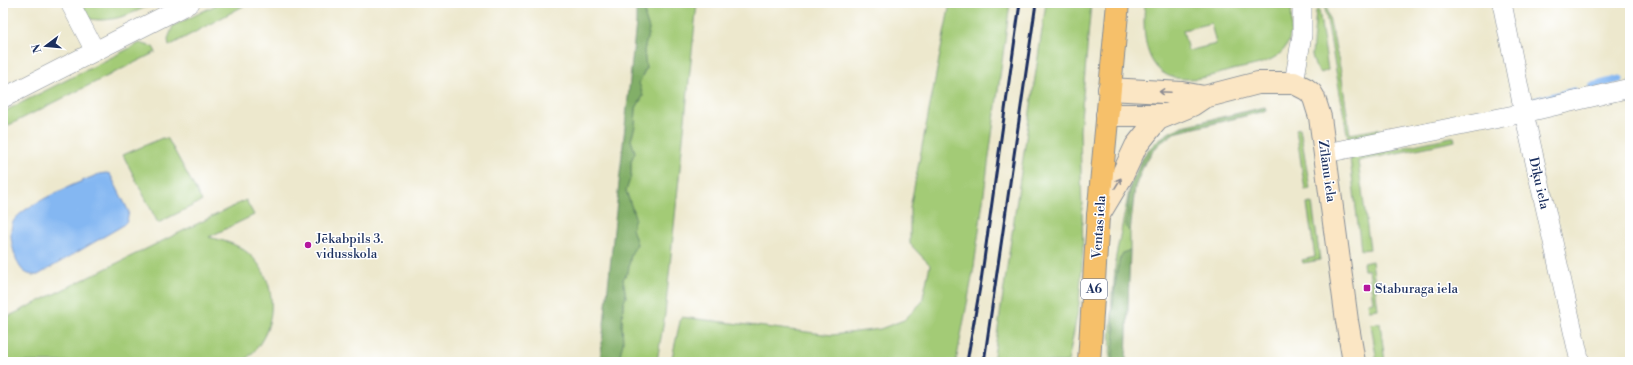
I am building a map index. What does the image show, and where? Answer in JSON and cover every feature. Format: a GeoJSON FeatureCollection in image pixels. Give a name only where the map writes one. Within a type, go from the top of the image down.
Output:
{"type":"FeatureCollection","features":[{"type":"Feature","properties":{"kind":"highway","name":"A6"},"geometry":{"type":"LineString","coordinates":[[1107,115],[1118,3]]}},
{"type":"Feature","properties":{"kind":"highway","name":"Ventas iela"},"geometry":{"type":"LineString","coordinates":[[1089,362],[1098,216],[1107,115]]}},
{"type":"Feature","properties":{"kind":"main road"},"geometry":{"type":"LineString","coordinates":[[1107,115],[1166,115],[1192,105],[1204,97],[1258,83],[1294,83]]}},
{"type":"Feature","properties":{"kind":"main road","name":"Zīlānu iela"},"geometry":{"type":"LineString","coordinates":[[1294,83],[1306,89],[1314,98],[1320,117],[1326,153],[1347,321],[1354,362]]}},
{"type":"Feature","properties":{"kind":"main road"},"geometry":{"type":"LineString","coordinates":[[1109,89],[1182,93],[1204,97]]}},
{"type":"Feature","properties":{"kind":"main road","name":"A6"},"geometry":{"type":"LineString","coordinates":[[1098,216],[1122,176],[1136,146],[1144,134],[1158,119],[1166,115]]}},
{"type":"Feature","properties":{"kind":"street"},"geometry":{"type":"LineString","coordinates":[[70,3],[95,51]]}},
{"type":"Feature","properties":{"kind":"street"},"geometry":{"type":"LineString","coordinates":[[3,98],[190,3]]}},
{"type":"Feature","properties":{"kind":"street"},"geometry":{"type":"LineString","coordinates":[[1294,83],[1302,35],[1302,3]]}},
{"type":"Feature","properties":{"kind":"street","name":"Dīķu iela"},"geometry":{"type":"LineString","coordinates":[[1502,3],[1524,113],[1580,362]]}},
{"type":"Feature","properties":{"kind":"street"},"geometry":{"type":"LineString","coordinates":[[1326,153],[1524,113],[1630,88]]}},
{"type":"Feature","properties":{"kind":"green space"},"geometry":{"type":"Polygon","coordinates":[[[81,3],[155,3],[131,14],[107,20],[99,20],[90,19],[81,3]]]}},
{"type":"Feature","properties":{"kind":"green space"},"geometry":{"type":"Polygon","coordinates":[[[220,3],[249,3],[169,46],[168,39],[173,26],[220,3]]]}},
{"type":"Feature","properties":{"kind":"green space"},"geometry":{"type":"Polygon","coordinates":[[[636,3],[646,3],[645,17],[649,29],[644,51],[646,68],[639,83],[643,96],[636,108],[635,126],[631,140],[635,152],[631,161],[631,176],[626,191],[635,217],[632,229],[637,244],[631,254],[628,272],[623,279],[626,297],[623,304],[623,343],[618,362],[600,362],[636,23],[636,3]]]}},
{"type":"Feature","properties":{"kind":"green space"},"geometry":{"type":"Polygon","coordinates":[[[646,3],[697,3],[665,314],[657,362],[618,362],[623,343],[623,304],[626,297],[623,279],[628,272],[631,254],[637,244],[632,229],[635,217],[626,191],[631,176],[631,161],[635,152],[631,140],[635,126],[636,108],[643,96],[639,83],[646,68],[644,51],[649,29],[645,17],[646,3]]]}},
{"type":"Feature","properties":{"kind":"green space"},"geometry":{"type":"Polygon","coordinates":[[[950,3],[1010,3],[974,267],[956,362],[671,362],[681,317],[832,335],[880,329],[904,320],[922,302],[930,265],[910,244],[910,208],[950,3]]]}},
{"type":"Feature","properties":{"kind":"green space"},"geometry":{"type":"Polygon","coordinates":[[[1046,3],[1091,3],[1080,130],[1083,252],[1079,305],[1068,362],[993,362],[1046,3]]]}},
{"type":"Feature","properties":{"kind":"green space"},"geometry":{"type":"Polygon","coordinates":[[[1145,3],[1291,3],[1292,14],[1288,43],[1285,48],[1274,58],[1254,66],[1210,76],[1187,79],[1173,77],[1162,72],[1154,64],[1146,41],[1144,15],[1145,3]],[[1211,23],[1183,30],[1188,51],[1216,44],[1211,23]]]}},
{"type":"Feature","properties":{"kind":"green space"},"geometry":{"type":"Polygon","coordinates":[[[1324,3],[1326,3],[1341,72],[1350,134],[1379,129],[1380,133],[1348,139],[1324,3]]]}},
{"type":"Feature","properties":{"kind":"green space"},"geometry":{"type":"Polygon","coordinates":[[[1319,10],[1328,70],[1321,73],[1315,66],[1312,55],[1316,11],[1319,10]]]}},
{"type":"Feature","properties":{"kind":"green space"},"geometry":{"type":"Polygon","coordinates":[[[140,43],[153,47],[156,52],[3,128],[3,112],[140,43]]]}},
{"type":"Feature","properties":{"kind":"green space"},"geometry":{"type":"Polygon","coordinates":[[[1265,107],[1266,111],[1174,133],[1159,144],[1145,162],[1135,187],[1130,232],[1128,230],[1126,225],[1130,186],[1143,157],[1158,140],[1183,126],[1265,107]]]}},
{"type":"Feature","properties":{"kind":"green space"},"geometry":{"type":"Polygon","coordinates":[[[1300,128],[1310,189],[1305,190],[1296,129],[1300,128]]]}},
{"type":"Feature","properties":{"kind":"green space"},"geometry":{"type":"Polygon","coordinates":[[[1454,137],[1455,141],[1358,161],[1370,249],[1361,250],[1350,159],[1454,137]]]}},
{"type":"Feature","properties":{"kind":"green space"},"geometry":{"type":"Polygon","coordinates":[[[162,138],[168,139],[202,201],[158,223],[123,155],[162,138]]]}},
{"type":"Feature","properties":{"kind":"green space"},"geometry":{"type":"Polygon","coordinates":[[[1130,186],[1128,230],[1130,232],[1130,250],[1123,253],[1120,258],[1117,271],[1113,301],[1115,339],[1112,362],[1110,362],[1112,293],[1116,256],[1130,186]]]}},
{"type":"Feature","properties":{"kind":"green space"},"geometry":{"type":"Polygon","coordinates":[[[246,200],[254,215],[209,237],[234,245],[248,253],[259,265],[271,294],[269,324],[263,338],[254,351],[242,362],[3,362],[3,319],[246,200]]]}},
{"type":"Feature","properties":{"kind":"green space"},"geometry":{"type":"Polygon","coordinates":[[[1312,203],[1320,260],[1303,263],[1302,260],[1315,257],[1307,204],[1312,203]]]}},
{"type":"Feature","properties":{"kind":"green space"},"geometry":{"type":"Polygon","coordinates":[[[1130,250],[1126,362],[1112,362],[1115,330],[1112,312],[1117,271],[1120,258],[1123,253],[1130,250]]]}},
{"type":"Feature","properties":{"kind":"green space"},"geometry":{"type":"Polygon","coordinates":[[[1372,261],[1378,309],[1369,310],[1368,303],[1373,302],[1369,270],[1364,270],[1363,263],[1372,261]]]}},
{"type":"Feature","properties":{"kind":"green space"},"geometry":{"type":"Polygon","coordinates":[[[1380,323],[1385,362],[1377,362],[1371,324],[1380,323]]]}},
{"type":"Feature","properties":{"kind":"water"},"geometry":{"type":"Polygon","coordinates":[[[99,174],[110,174],[129,212],[127,221],[122,226],[38,275],[31,275],[25,272],[15,257],[11,236],[13,222],[18,215],[39,201],[79,182],[99,174]]]}},
{"type":"Feature","properties":{"kind":"waterway"},"geometry":{"type":"LineString","coordinates":[[1592,86],[1620,79]]}},
{"type":"Feature","properties":{"kind":"waterway"},"geometry":{"type":"LineString","coordinates":[[1535,101],[1574,91]]}},
{"type":"Feature","properties":{"kind":"railway"},"geometry":{"type":"LineString","coordinates":[[967,362],[981,281],[1020,3]]}},
{"type":"Feature","properties":{"kind":"railway"},"geometry":{"type":"LineString","coordinates":[[984,362],[1036,3]]}},
{"type":"Feature","properties":{"kind":"place","name":"Jēkabpils 3. vidusskola"},"geometry":{"type":"Point","coordinates":[308,245]}},
{"type":"Feature","properties":{"kind":"place","name":"Staburaga iela"},"geometry":{"type":"Point","coordinates":[1367,288]}}]}
